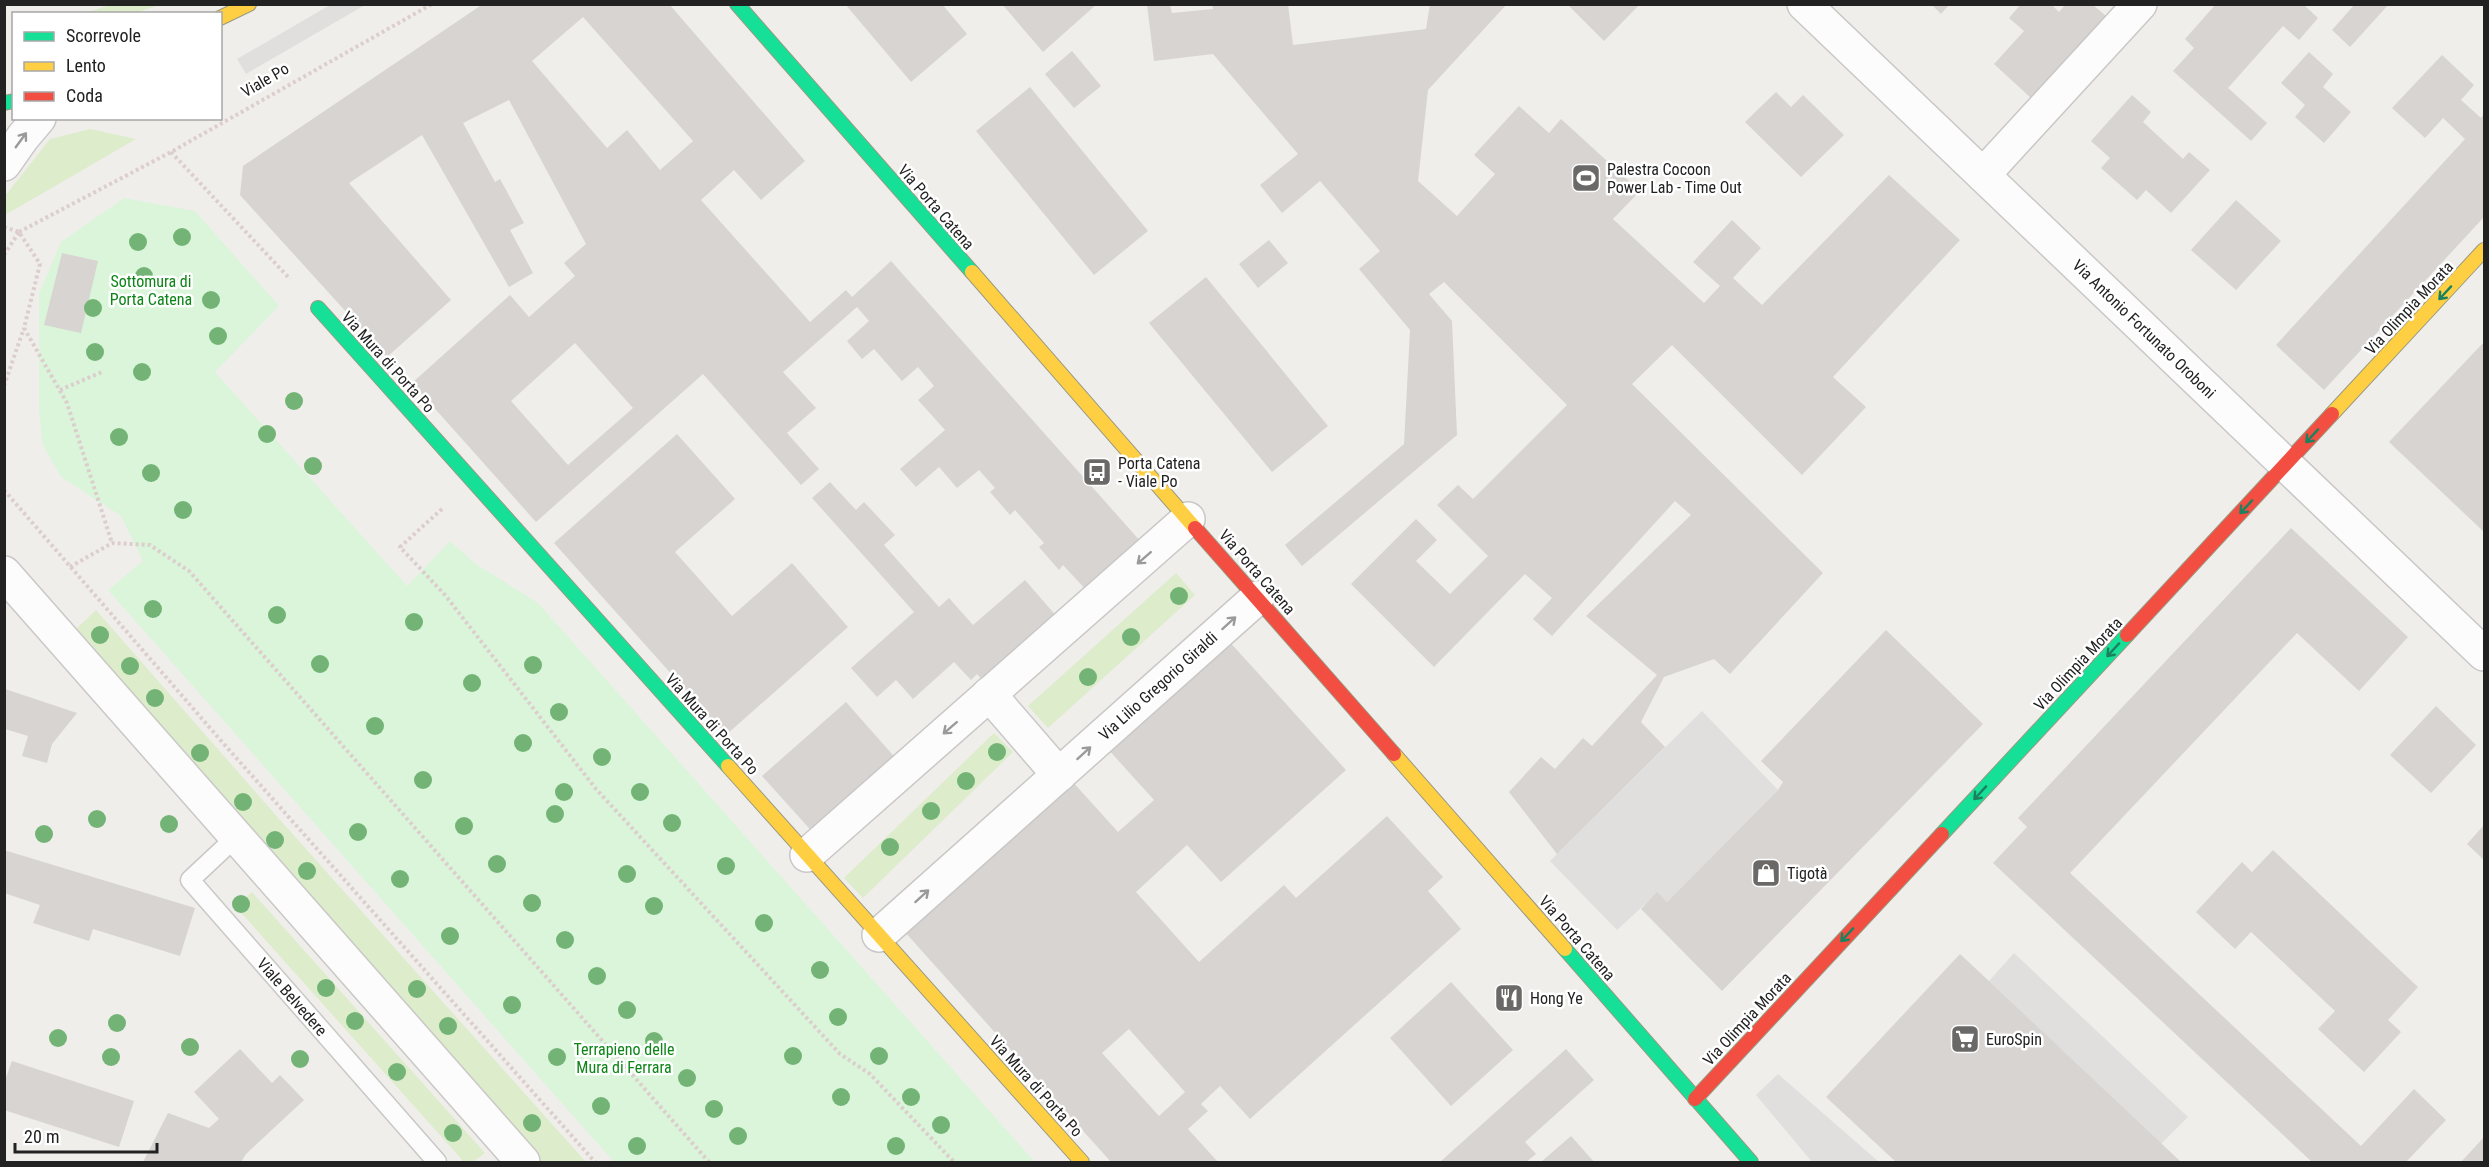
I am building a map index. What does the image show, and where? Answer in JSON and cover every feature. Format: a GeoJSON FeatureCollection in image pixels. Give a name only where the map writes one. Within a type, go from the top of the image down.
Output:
{"type":"FeatureCollection","features":[{"type":"Feature","properties":{"kind":"street"},"geometry":{"type":"LineString","coordinates":[[222,17],[249,4]]}},
{"type":"Feature","properties":{"kind":"street","name":"Via Porta Catena"},"geometry":{"type":"LineString","coordinates":[[737,4],[1751,1162]]}},
{"type":"Feature","properties":{"kind":"street","name":"Via Antonio Fortunato Oroboni"},"geometry":{"type":"LineString","coordinates":[[1804,4],[2484,654]]}},
{"type":"Feature","properties":{"kind":"street"},"geometry":{"type":"LineString","coordinates":[[1983,175],[2140,4]]}},
{"type":"Feature","properties":{"kind":"street"},"geometry":{"type":"LineString","coordinates":[[4,164],[37,120]]}},
{"type":"Feature","properties":{"kind":"street","name":"Via Olimpia Morata"},"geometry":{"type":"LineString","coordinates":[[1695,1099],[2484,250]]}},
{"type":"Feature","properties":{"kind":"street","name":"Via Mura di Porta Po"},"geometry":{"type":"LineString","coordinates":[[318,308],[1082,1162]]}},
{"type":"Feature","properties":{"kind":"street"},"geometry":{"type":"LineString","coordinates":[[807,855],[1188,519]]}},
{"type":"Feature","properties":{"kind":"street"},"geometry":{"type":"LineString","coordinates":[[4,573],[516,1159]]}},
{"type":"Feature","properties":{"kind":"street","name":"Via Lilio Gregorio Giraldi"},"geometry":{"type":"LineString","coordinates":[[879,935],[1257,598]]}},
{"type":"Feature","properties":{"kind":"street"},"geometry":{"type":"LineString","coordinates":[[989,694],[1059,775]]}},
{"type":"Feature","properties":{"kind":"lane","name":"Viale Belvedere"},"geometry":{"type":"LineString","coordinates":[[236,837],[190,880],[437,1162]]}},
{"type":"Feature","properties":{"kind":"path","name":"Viale Po"},"geometry":{"type":"LineString","coordinates":[[19,232],[171,152],[432,4]]}},
{"type":"Feature","properties":{"kind":"path"},"geometry":{"type":"LineString","coordinates":[[171,152],[318,308]]}},
{"type":"Feature","properties":{"kind":"path"},"geometry":{"type":"LineString","coordinates":[[4,227],[19,232],[39,264],[24,328],[4,386]]}},
{"type":"Feature","properties":{"kind":"path"},"geometry":{"type":"LineString","coordinates":[[4,255],[19,232]]}},
{"type":"Feature","properties":{"kind":"path"},"geometry":{"type":"LineString","coordinates":[[24,328],[67,403],[112,543]]}},
{"type":"Feature","properties":{"kind":"path"},"geometry":{"type":"LineString","coordinates":[[60,390],[102,372]]}},
{"type":"Feature","properties":{"kind":"path"},"geometry":{"type":"LineString","coordinates":[[473,481],[400,547],[445,595],[596,789],[840,1054],[870,1074],[954,1162]]}},
{"type":"Feature","properties":{"kind":"path"},"geometry":{"type":"LineString","coordinates":[[4,490],[223,743],[595,1162]]}},
{"type":"Feature","properties":{"kind":"path"},"geometry":{"type":"LineString","coordinates":[[70,567],[112,543],[150,545],[189,571],[709,1162]]}},
{"type":"Feature","properties":{"kind":"green space"},"geometry":{"type":"Polygon","coordinates":[[[110,4],[160,5],[138,12],[88,12],[110,4]]]}},
{"type":"Feature","properties":{"kind":"green space"},"geometry":{"type":"Polygon","coordinates":[[[90,129],[136,139],[5,215],[5,196],[50,139],[90,129]]]}},
{"type":"Feature","properties":{"kind":"green space"},"geometry":{"type":"Polygon","coordinates":[[[124,198],[195,211],[279,306],[215,372],[407,586],[450,541],[476,564],[538,603],[1035,1162],[614,1162],[108,590],[143,561],[121,516],[61,477],[43,445],[39,413],[39,294],[61,242],[124,198]]]}},
{"type":"Feature","properties":{"kind":"green space"},"geometry":{"type":"Polygon","coordinates":[[[1176,573],[1195,595],[1048,728],[1028,706],[1176,573]]]}},
{"type":"Feature","properties":{"kind":"green space"},"geometry":{"type":"Polygon","coordinates":[[[96,610],[586,1162],[539,1162],[74,631],[96,610]]]}},
{"type":"Feature","properties":{"kind":"green space"},"geometry":{"type":"Polygon","coordinates":[[[994,733],[1013,752],[863,898],[844,878],[994,733]]]}},
{"type":"Feature","properties":{"kind":"green space"},"geometry":{"type":"Polygon","coordinates":[[[252,892],[485,1153],[473,1162],[464,1162],[236,907],[252,892]]]}},
{"type":"Feature","properties":{"kind":"shaded area"},"geometry":{"type":"Polygon","coordinates":[[[330,5],[365,5],[246,74],[237,59],[330,5]]]}},
{"type":"Feature","properties":{"kind":"shaded area"},"geometry":{"type":"Polygon","coordinates":[[[1702,711],[1778,790],[1667,902],[1657,893],[1617,930],[1550,861],[1702,711]]]}},
{"type":"Feature","properties":{"kind":"shaded area"},"geometry":{"type":"Polygon","coordinates":[[[2014,953],[2188,1117],[2161,1144],[1989,981],[2014,953]]]}},
{"type":"Feature","properties":{"kind":"shaded area"},"geometry":{"type":"Polygon","coordinates":[[[1778,1074],[1879,1162],[1812,1162],[1756,1095],[1778,1074]]]}},
{"type":"Feature","properties":{"kind":"building"},"geometry":{"type":"Polygon","coordinates":[[[483,4],[669,4],[805,161],[761,200],[734,170],[701,200],[810,322],[846,290],[852,297],[891,261],[1142,543],[1088,592],[1063,565],[1059,570],[1039,547],[1044,543],[1015,510],[1010,515],[990,492],[995,488],[979,470],[957,488],[939,467],[916,487],[900,469],[945,430],[918,400],[934,386],[918,367],[902,381],[874,349],[862,359],[847,341],[869,321],[857,307],[783,372],[816,408],[787,433],[819,469],[801,485],[703,374],[536,522],[412,383],[510,295],[529,317],[575,276],[564,263],[586,244],[509,100],[463,123],[495,182],[500,179],[524,223],[510,230],[533,273],[509,287],[422,135],[349,183],[451,300],[387,357],[240,195],[243,166],[483,4]],[[583,17],[532,61],[607,148],[627,130],[660,170],[693,141],[583,17]],[[575,343],[511,401],[568,465],[633,408],[575,343]]]}},
{"type":"Feature","properties":{"kind":"building"},"geometry":{"type":"Polygon","coordinates":[[[845,4],[942,4],[967,34],[911,82],[845,4]]]}},
{"type":"Feature","properties":{"kind":"building"},"geometry":{"type":"Polygon","coordinates":[[[1002,4],[1097,4],[1043,52],[1002,4]]]}},
{"type":"Feature","properties":{"kind":"building"},"geometry":{"type":"Polygon","coordinates":[[[1212,4],[1288,4],[1293,45],[1426,29],[1430,4],[1507,4],[1428,90],[1418,181],[1457,216],[1495,174],[1474,155],[1519,106],[1549,133],[1561,119],[1640,191],[1613,219],[1704,303],[1720,286],[1693,262],[1732,220],[1761,248],[1733,278],[1762,305],[1889,175],[1960,240],[1833,377],[1866,407],[1802,475],[1672,345],[1632,384],[1823,573],[1730,674],[1714,659],[1664,677],[1641,722],[1665,747],[1557,854],[1509,792],[1541,757],[1555,769],[1583,738],[1592,746],[1657,675],[1586,616],[1691,515],[1675,501],[1552,636],[1533,619],[1552,598],[1525,574],[1434,667],[1351,584],[1416,519],[1437,540],[1416,561],[1450,594],[1488,556],[1437,505],[1458,485],[1473,499],[1567,405],[1444,282],[1429,294],[1452,321],[1457,435],[1302,566],[1285,545],[1404,444],[1410,330],[1359,269],[1380,251],[1320,181],[1282,213],[1260,185],[1298,154],[1213,54],[1154,61],[1147,5],[1170,5],[1172,13],[1213,9],[1212,4]]]}},
{"type":"Feature","properties":{"kind":"building"},"geometry":{"type":"Polygon","coordinates":[[[1567,4],[1640,4],[1604,41],[1567,4]]]}},
{"type":"Feature","properties":{"kind":"building"},"geometry":{"type":"Polygon","coordinates":[[[1931,4],[1950,4],[1941,14],[1931,4]]]}},
{"type":"Feature","properties":{"kind":"building"},"geometry":{"type":"Polygon","coordinates":[[[2021,4],[2051,4],[2059,12],[2066,4],[2092,4],[2106,16],[2032,99],[1994,64],[2024,31],[2009,18],[2021,4]]]}},
{"type":"Feature","properties":{"kind":"building"},"geometry":{"type":"Polygon","coordinates":[[[2216,4],[2303,4],[2318,18],[2299,40],[2283,26],[2228,88],[2267,123],[2251,141],[2173,71],[2194,48],[2185,39],[2216,4]]]}},
{"type":"Feature","properties":{"kind":"building"},"geometry":{"type":"Polygon","coordinates":[[[2355,4],[2389,4],[2350,47],[2332,30],[2355,4]]]}},
{"type":"Feature","properties":{"kind":"building"},"geometry":{"type":"Polygon","coordinates":[[[1072,51],[1101,86],[1074,108],[1045,74],[1072,51]]]}},
{"type":"Feature","properties":{"kind":"building"},"geometry":{"type":"Polygon","coordinates":[[[2309,52],[2333,74],[2323,87],[2351,112],[2324,143],[2295,117],[2305,105],[2281,83],[2309,52]]]}},
{"type":"Feature","properties":{"kind":"building"},"geometry":{"type":"Polygon","coordinates":[[[2442,55],[2474,85],[2461,100],[2481,118],[2484,114],[2484,217],[2324,390],[2276,345],[2465,139],[2443,118],[2425,138],[2392,108],[2442,55]]]}},
{"type":"Feature","properties":{"kind":"building"},"geometry":{"type":"Polygon","coordinates":[[[1030,87],[1148,231],[1094,275],[976,131],[1030,87]]]}},
{"type":"Feature","properties":{"kind":"building"},"geometry":{"type":"Polygon","coordinates":[[[1776,92],[1791,107],[1803,95],[1844,135],[1801,177],[1745,122],[1776,92]]]}},
{"type":"Feature","properties":{"kind":"building"},"geometry":{"type":"Polygon","coordinates":[[[2132,95],[2151,112],[2143,122],[2183,159],[2189,152],[2210,170],[2171,213],[2146,190],[2137,200],[2101,168],[2110,158],[2091,141],[2132,95]]]}},
{"type":"Feature","properties":{"kind":"building"},"geometry":{"type":"Polygon","coordinates":[[[2236,200],[2281,241],[2236,290],[2191,250],[2236,200]]]}},
{"type":"Feature","properties":{"kind":"building"},"geometry":{"type":"Polygon","coordinates":[[[1269,240],[1288,263],[1258,288],[1239,264],[1269,240]]]}},
{"type":"Feature","properties":{"kind":"building"},"geometry":{"type":"Polygon","coordinates":[[[62,253],[98,261],[81,333],[44,325],[62,253]]]}},
{"type":"Feature","properties":{"kind":"building"},"geometry":{"type":"Polygon","coordinates":[[[1206,277],[1328,426],[1272,472],[1149,323],[1206,277]]]}},
{"type":"Feature","properties":{"kind":"building"},"geometry":{"type":"Polygon","coordinates":[[[2484,342],[2484,532],[2389,442],[2484,342]]]}},
{"type":"Feature","properties":{"kind":"building"},"geometry":{"type":"Polygon","coordinates":[[[677,434],[735,499],[675,552],[732,616],[792,563],[848,627],[726,735],[554,543],[677,434]]]}},
{"type":"Feature","properties":{"kind":"building"},"geometry":{"type":"Polygon","coordinates":[[[830,482],[856,510],[864,502],[895,535],[884,545],[939,607],[949,598],[973,625],[1025,580],[1058,618],[986,684],[977,674],[971,680],[954,662],[913,699],[896,680],[877,697],[851,668],[914,612],[812,498],[830,482]]]}},
{"type":"Feature","properties":{"kind":"building"},"geometry":{"type":"Polygon","coordinates":[[[2291,528],[2408,637],[2359,691],[2297,633],[2070,873],[2361,1146],[2414,1089],[2446,1120],[2406,1162],[2312,1162],[1993,863],[2027,827],[2018,818],[2291,528]]]}},
{"type":"Feature","properties":{"kind":"building"},"geometry":{"type":"Polygon","coordinates":[[[1886,630],[1983,724],[1722,991],[1641,909],[1657,892],[1667,902],[1778,790],[1783,782],[1761,761],[1886,630]]]}},
{"type":"Feature","properties":{"kind":"building"},"geometry":{"type":"Polygon","coordinates":[[[1227,639],[1346,770],[1221,882],[1187,845],[1136,892],[1199,962],[1284,885],[1296,898],[1387,816],[1443,877],[1428,891],[1461,929],[1250,1119],[1220,1086],[1201,1104],[1208,1111],[1188,1129],[1218,1162],[1111,1162],[904,931],[1071,780],[1118,832],[1154,800],[1107,748],[1227,639]],[[1129,1029],[1102,1053],[1159,1116],[1185,1092],[1129,1029]]]}},
{"type":"Feature","properties":{"kind":"building"},"geometry":{"type":"Polygon","coordinates":[[[5,689],[77,713],[52,744],[47,763],[22,756],[28,736],[5,729],[5,689]]]}},
{"type":"Feature","properties":{"kind":"building"},"geometry":{"type":"Polygon","coordinates":[[[846,702],[899,762],[817,837],[762,776],[846,702]]]}},
{"type":"Feature","properties":{"kind":"building"},"geometry":{"type":"Polygon","coordinates":[[[2436,706],[2476,745],[2431,793],[2390,755],[2436,706]]]}},
{"type":"Feature","properties":{"kind":"building"},"geometry":{"type":"Polygon","coordinates":[[[2484,825],[2484,860],[2467,844],[2484,825]]]}},
{"type":"Feature","properties":{"kind":"building"},"geometry":{"type":"Polygon","coordinates":[[[4,850],[195,908],[180,956],[93,929],[89,941],[33,923],[40,905],[4,893],[4,850]]]}},
{"type":"Feature","properties":{"kind":"building"},"geometry":{"type":"Polygon","coordinates":[[[2273,850],[2418,987],[2388,1020],[2401,1032],[2364,1072],[2318,1029],[2335,1011],[2251,932],[2235,949],[2196,912],[2242,862],[2252,872],[2273,850]]]}},
{"type":"Feature","properties":{"kind":"building","name":"EuroSpin"},"geometry":{"type":"Polygon","coordinates":[[[1960,954],[2181,1162],[1896,1162],[1826,1097],[1960,954]]]}},
{"type":"Feature","properties":{"kind":"building"},"geometry":{"type":"Polygon","coordinates":[[[1451,982],[1513,1050],[1451,1106],[1390,1038],[1451,982]]]}},
{"type":"Feature","properties":{"kind":"building"},"geometry":{"type":"Polygon","coordinates":[[[240,1049],[272,1083],[280,1075],[304,1100],[246,1154],[241,1162],[143,1162],[168,1113],[209,1128],[219,1119],[194,1092],[240,1049]]]}},
{"type":"Feature","properties":{"kind":"building"},"geometry":{"type":"Polygon","coordinates":[[[1566,1049],[1594,1080],[1525,1142],[1536,1154],[1526,1162],[1440,1162],[1566,1049]]]}},
{"type":"Feature","properties":{"kind":"building"},"geometry":{"type":"Polygon","coordinates":[[[12,1061],[134,1101],[119,1147],[4,1110],[4,1083],[12,1061]]]}},
{"type":"Feature","properties":{"kind":"building"},"geometry":{"type":"Polygon","coordinates":[[[1571,1136],[1594,1162],[1541,1162],[1571,1136]]]}},
{"type":"Feature","properties":{"kind":"building"},"geometry":{"type":"Polygon","coordinates":[[[2484,1137],[2484,1162],[2461,1162],[2484,1137]]]}},
{"type":"Feature","properties":{"kind":"traffic: fast"},"geometry":{"type":"LineString","coordinates":[[737,4],[972,272]]}},
{"type":"Feature","properties":{"kind":"traffic: fast"},"geometry":{"type":"LineString","coordinates":[[4,103],[12,101]]}},
{"type":"Feature","properties":{"kind":"traffic: fast"},"geometry":{"type":"LineString","coordinates":[[318,308],[728,766]]}},
{"type":"Feature","properties":{"kind":"traffic: fast"},"geometry":{"type":"LineString","coordinates":[[1942,834],[2127,635]]}},
{"type":"Feature","properties":{"kind":"traffic: fast"},"geometry":{"type":"LineString","coordinates":[[1565,949],[1751,1162]]}},
{"type":"Feature","properties":{"kind":"traffic: slow"},"geometry":{"type":"LineString","coordinates":[[222,17],[249,4]]}},
{"type":"Feature","properties":{"kind":"traffic: slow"},"geometry":{"type":"LineString","coordinates":[[2332,414],[2484,250]]}},
{"type":"Feature","properties":{"kind":"traffic: slow"},"geometry":{"type":"LineString","coordinates":[[972,272],[1195,528]]}},
{"type":"Feature","properties":{"kind":"traffic: slow"},"geometry":{"type":"LineString","coordinates":[[1394,754],[1565,949]]}},
{"type":"Feature","properties":{"kind":"traffic: slow"},"geometry":{"type":"LineString","coordinates":[[728,766],[1082,1162]]}},
{"type":"Feature","properties":{"kind":"traffic: jam"},"geometry":{"type":"LineString","coordinates":[[2127,635],[2332,414]]}},
{"type":"Feature","properties":{"kind":"traffic: jam"},"geometry":{"type":"LineString","coordinates":[[1195,528],[1394,754]]}},
{"type":"Feature","properties":{"kind":"traffic: jam"},"geometry":{"type":"LineString","coordinates":[[1695,1099],[1942,834]]}},
{"type":"Feature","properties":{"kind":"place","name":"Palestra Cocoon Power Lab - Time Out"},"geometry":{"type":"Point","coordinates":[1586,178]}},
{"type":"Feature","properties":{"kind":"place","name":"Porta Catena - Viale Po"},"geometry":{"type":"Point","coordinates":[1097,472]}},
{"type":"Feature","properties":{"kind":"place","name":"Tigotà"},"geometry":{"type":"Point","coordinates":[1766,873]}},
{"type":"Feature","properties":{"kind":"place","name":"Hong Ye"},"geometry":{"type":"Point","coordinates":[1509,998]}},
{"type":"Feature","properties":{"kind":"place","name":"EuroSpin"},"geometry":{"type":"Point","coordinates":[1965,1039]}},
{"type":"Feature","properties":{"kind":"park label","name":"Sottomura di Porta Catena"},"geometry":{"type":"Point","coordinates":[151,290]}},
{"type":"Feature","properties":{"kind":"park label","name":"Terrapieno delle Mura di Ferrara"},"geometry":{"type":"Point","coordinates":[624,1058]}}]}
